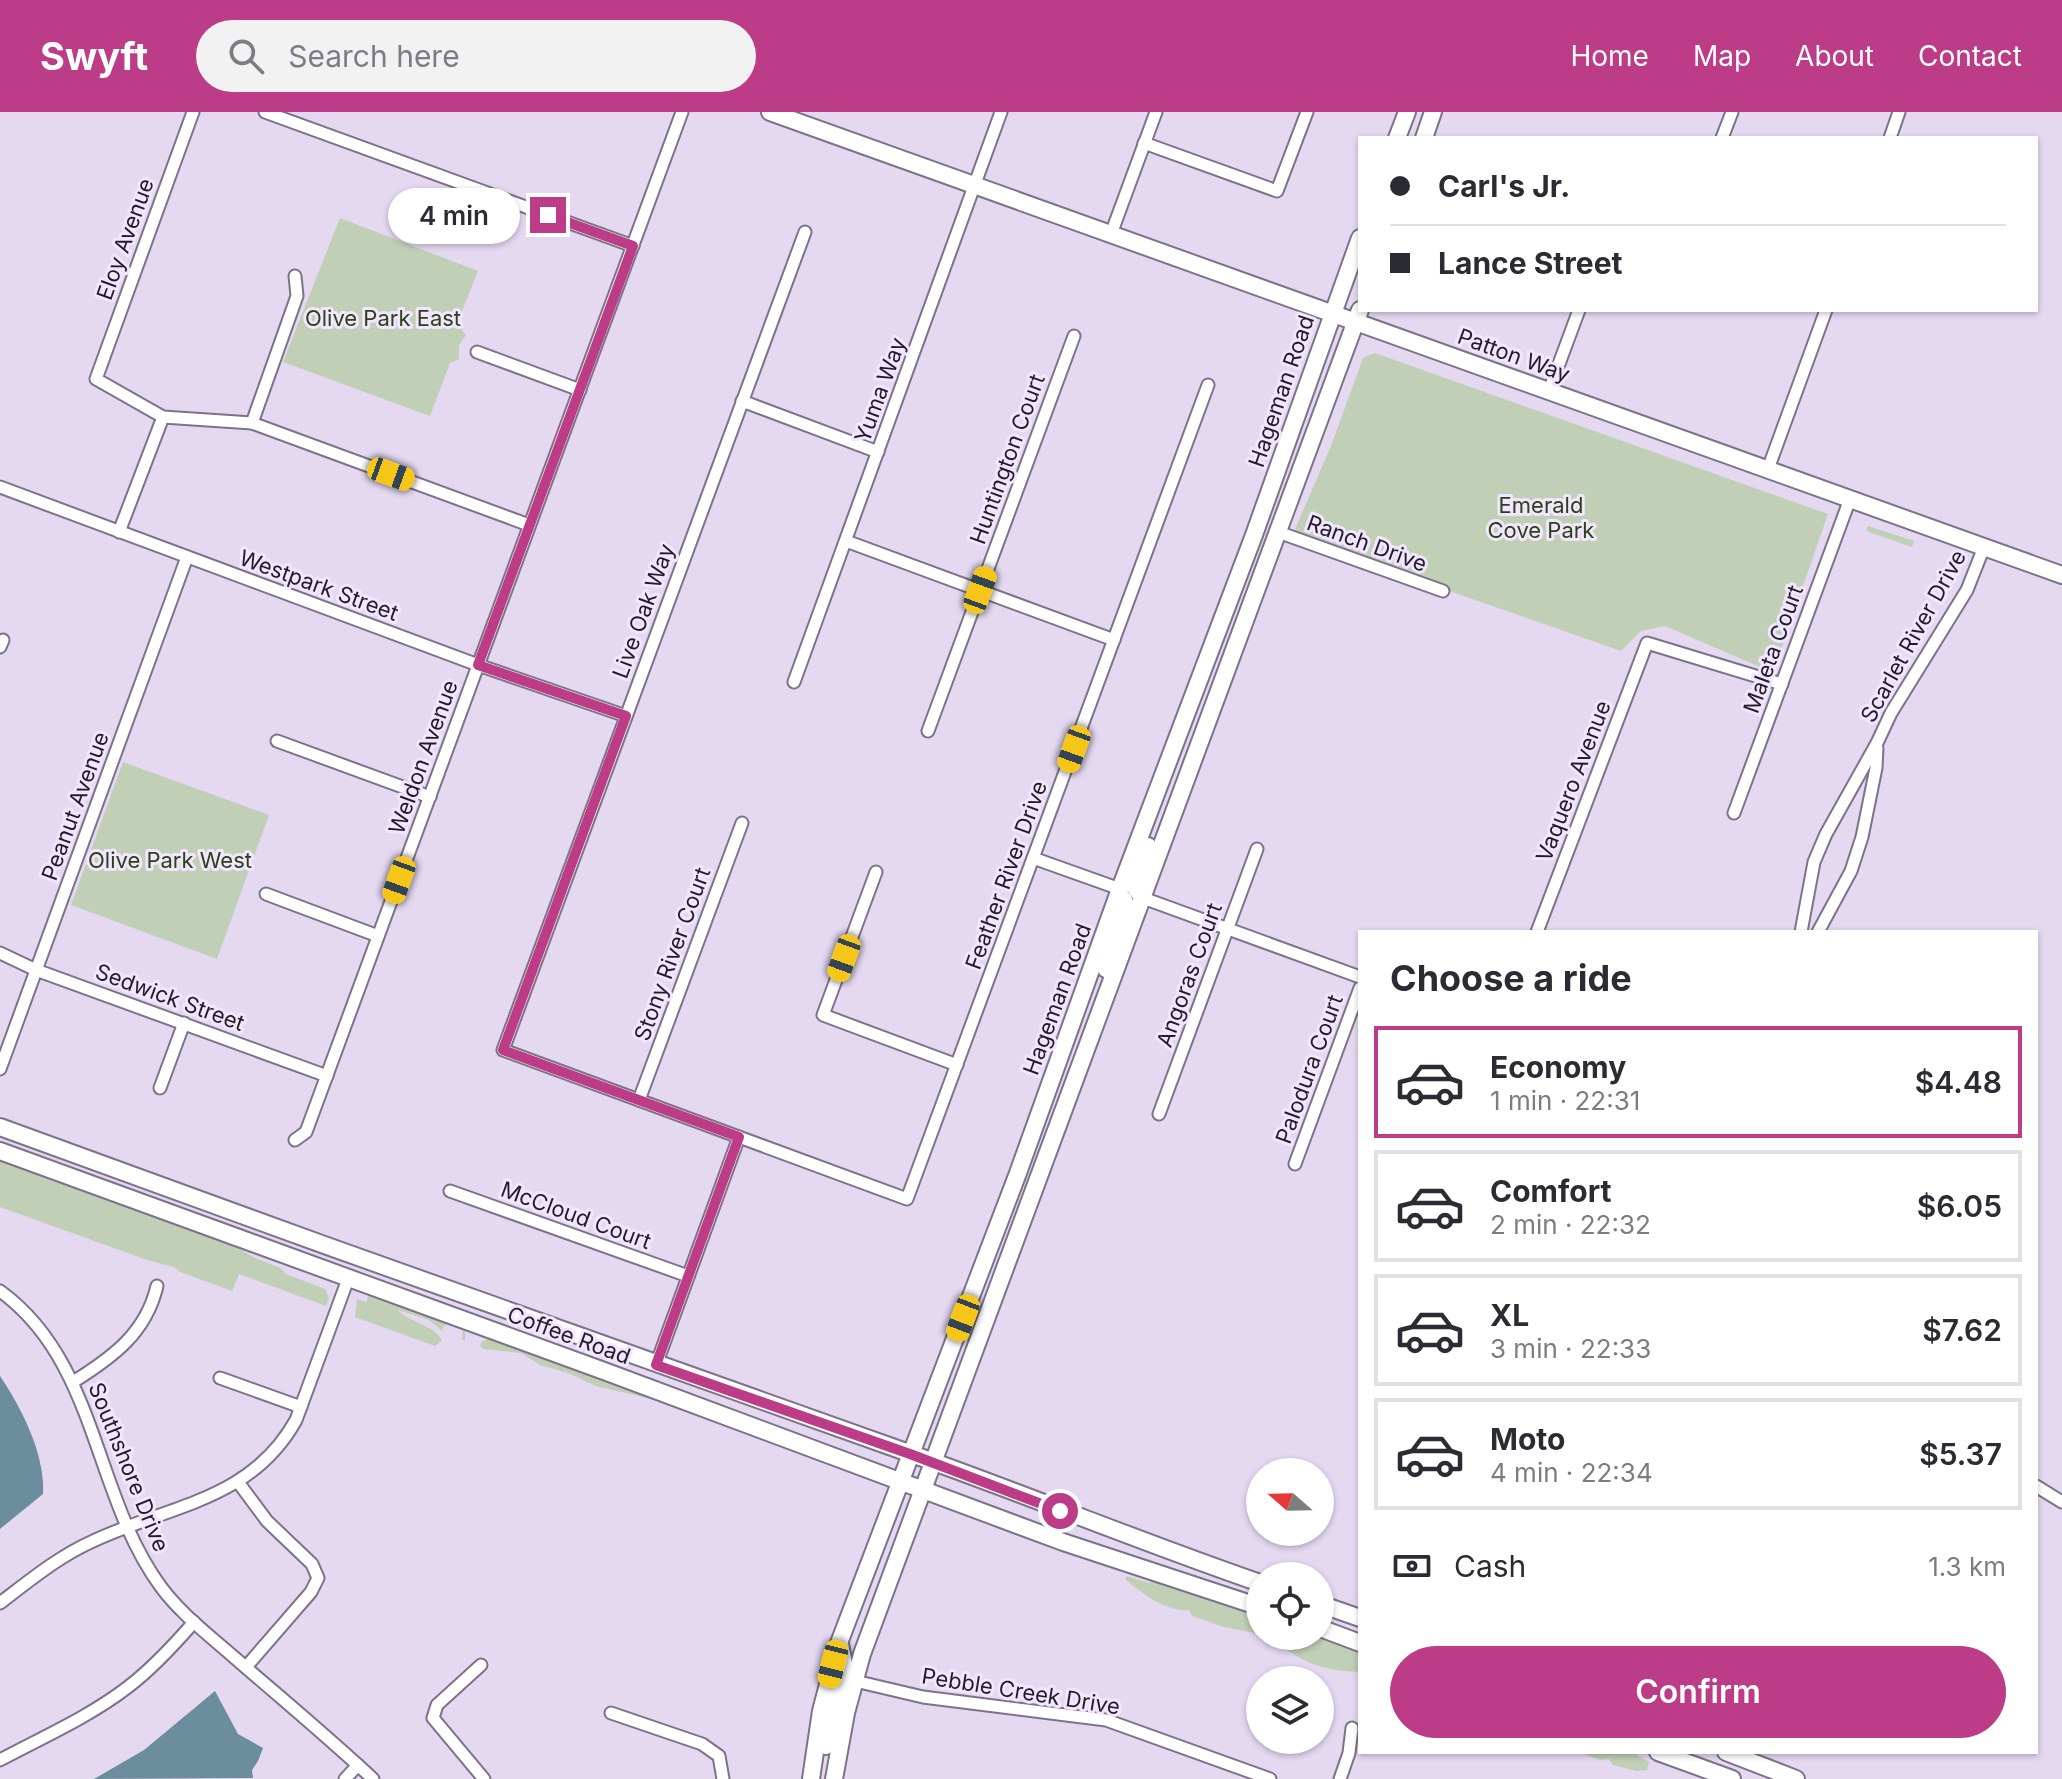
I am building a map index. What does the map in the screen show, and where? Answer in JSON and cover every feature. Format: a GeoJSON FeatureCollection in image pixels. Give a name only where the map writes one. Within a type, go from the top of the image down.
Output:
{"type":"FeatureCollection","features":[{"type":"Feature","properties":{"kind":"main road","name":"Patton Way"},"geometry":{"type":"LineString","coordinates":[[770,112],[1332,313],[1358,316],[1549,391],[2062,575]]}},
{"type":"Feature","properties":{"kind":"main road"},"geometry":{"type":"LineString","coordinates":[[1398,136],[1407,112]]}},
{"type":"Feature","properties":{"kind":"main road"},"geometry":{"type":"LineString","coordinates":[[1425,136],[1433,112]]}},
{"type":"Feature","properties":{"kind":"main road","name":"Hageman Road"},"geometry":{"type":"LineString","coordinates":[[811,1779],[821,1711],[839,1643],[1018,1173],[1120,889],[1254,535],[1358,243]]}},
{"type":"Feature","properties":{"kind":"main road","name":"Hageman Road"},"geometry":{"type":"LineString","coordinates":[[834,1779],[846,1713],[862,1654],[1358,316]]}},
{"type":"Feature","properties":{"kind":"main road"},"geometry":{"type":"LineString","coordinates":[[1143,898],[1134,886],[1157,823],[1155,798]]}},
{"type":"Feature","properties":{"kind":"main road"},"geometry":{"type":"LineString","coordinates":[[1100,1010],[1107,962],[1126,905],[1120,889]]}},
{"type":"Feature","properties":{"kind":"main road","name":"Coffee Road"},"geometry":{"type":"LineString","coordinates":[[0,1127],[1246,1578]]}},
{"type":"Feature","properties":{"kind":"main road","name":"Coffee Road"},"geometry":{"type":"LineString","coordinates":[[0,1151],[1063,1542],[1246,1602]]}},
{"type":"Feature","properties":{"kind":"main road"},"geometry":{"type":"LineString","coordinates":[[1000,1284],[994,1268],[1015,1204],[1018,1173]]}},
{"type":"Feature","properties":{"kind":"main road"},"geometry":{"type":"LineString","coordinates":[[477,1325],[484,1319],[495,1320],[578,1348],[592,1342]]}},
{"type":"Feature","properties":{"kind":"main road"},"geometry":{"type":"LineString","coordinates":[[1334,1609],[1358,1617]]}},
{"type":"Feature","properties":{"kind":"main road"},"geometry":{"type":"LineString","coordinates":[[1334,1633],[1358,1642]]}},
{"type":"Feature","properties":{"kind":"main road"},"geometry":{"type":"LineString","coordinates":[[825,1779],[827,1738],[845,1669],[839,1643]]}},
{"type":"Feature","properties":{"kind":"main road"},"geometry":{"type":"LineString","coordinates":[[1663,1754],[1732,1779]]}},
{"type":"Feature","properties":{"kind":"main road"},"geometry":{"type":"LineString","coordinates":[[1731,1754],[1796,1779]]}},
{"type":"Feature","properties":{"kind":"street","name":"Eloy Avenue"},"geometry":{"type":"LineString","coordinates":[[163,417],[96,379],[193,112]]}},
{"type":"Feature","properties":{"kind":"street"},"geometry":{"type":"LineString","coordinates":[[265,112],[633,246]]}},
{"type":"Feature","properties":{"kind":"street","name":"Weldon Avenue"},"geometry":{"type":"LineString","coordinates":[[295,1140],[306,1132],[682,112]]}},
{"type":"Feature","properties":{"kind":"street","name":"Yuma Way"},"geometry":{"type":"LineString","coordinates":[[794,682],[1001,112]]}},
{"type":"Feature","properties":{"kind":"street"},"geometry":{"type":"LineString","coordinates":[[1111,234],[1156,112]]}},
{"type":"Feature","properties":{"kind":"street"},"geometry":{"type":"LineString","coordinates":[[1144,143],[1277,191],[1307,112]]}},
{"type":"Feature","properties":{"kind":"street"},"geometry":{"type":"LineString","coordinates":[[1723,136],[1732,112]]}},
{"type":"Feature","properties":{"kind":"street"},"geometry":{"type":"LineString","coordinates":[[1891,136],[1899,112]]}},
{"type":"Feature","properties":{"kind":"street","name":"Live Oak Way"},"geometry":{"type":"LineString","coordinates":[[639,1100],[503,1050],[805,232]]}},
{"type":"Feature","properties":{"kind":"street"},"geometry":{"type":"LineString","coordinates":[[252,423],[297,296],[295,276]]}},
{"type":"Feature","properties":{"kind":"street"},"geometry":{"type":"LineString","coordinates":[[1549,391],[1578,312]]}},
{"type":"Feature","properties":{"kind":"street"},"geometry":{"type":"LineString","coordinates":[[1768,469],[1825,312]]}},
{"type":"Feature","properties":{"kind":"street","name":"Huntington Court"},"geometry":{"type":"LineString","coordinates":[[928,731],[1074,336]]}},
{"type":"Feature","properties":{"kind":"street"},"geometry":{"type":"LineString","coordinates":[[477,352],[580,390]]}},
{"type":"Feature","properties":{"kind":"street","name":"Feather River Drive"},"geometry":{"type":"LineString","coordinates":[[739,1137],[907,1199],[1208,385]]}},
{"type":"Feature","properties":{"kind":"street"},"geometry":{"type":"LineString","coordinates":[[742,401],[878,452]]}},
{"type":"Feature","properties":{"kind":"street"},"geometry":{"type":"LineString","coordinates":[[119,532],[163,417],[252,423],[529,525]]}},
{"type":"Feature","properties":{"kind":"street","name":"Westpark Street"},"geometry":{"type":"LineString","coordinates":[[0,487],[478,665],[626,716]]}},
{"type":"Feature","properties":{"kind":"street","name":"Maleta Court"},"geometry":{"type":"LineString","coordinates":[[1734,813],[1850,499]]}},
{"type":"Feature","properties":{"kind":"street","name":"Ranch Drive"},"geometry":{"type":"LineString","coordinates":[[1278,532],[1443,591]]}},
{"type":"Feature","properties":{"kind":"street"},"geometry":{"type":"LineString","coordinates":[[846,541],[1114,640]]}},
{"type":"Feature","properties":{"kind":"street","name":"Scarlet River Drive"},"geometry":{"type":"LineString","coordinates":[[1801,930],[1814,862],[1826,834],[1891,713],[1967,590],[1984,547]]}},
{"type":"Feature","properties":{"kind":"street","name":"Peanut Avenue"},"geometry":{"type":"LineString","coordinates":[[0,1069],[187,557]]}},
{"type":"Feature","properties":{"kind":"street","name":"Vaquero Avenue"},"geometry":{"type":"LineString","coordinates":[[1538,930],[1647,643],[1782,684]]}},
{"type":"Feature","properties":{"kind":"street"},"geometry":{"type":"LineString","coordinates":[[277,741],[430,797]]}},
{"type":"Feature","properties":{"kind":"street","name":"Scarlet River Drive"},"geometry":{"type":"LineString","coordinates":[[1819,930],[1851,871],[1862,837],[1876,768],[1877,743]]}},
{"type":"Feature","properties":{"kind":"street","name":"Stony River Court"},"geometry":{"type":"LineString","coordinates":[[639,1100],[742,823]]}},
{"type":"Feature","properties":{"kind":"street","name":"Angoras Court"},"geometry":{"type":"LineString","coordinates":[[1159,1114],[1257,849]]}},
{"type":"Feature","properties":{"kind":"street"},"geometry":{"type":"LineString","coordinates":[[1033,858],[1120,889]]}},
{"type":"Feature","properties":{"kind":"street"},"geometry":{"type":"LineString","coordinates":[[876,872],[823,1015],[957,1065]]}},
{"type":"Feature","properties":{"kind":"street"},"geometry":{"type":"LineString","coordinates":[[266,894],[378,936]]}},
{"type":"Feature","properties":{"kind":"street"},"geometry":{"type":"LineString","coordinates":[[1143,898],[1358,976]]}},
{"type":"Feature","properties":{"kind":"street","name":"Sedwick Street"},"geometry":{"type":"LineString","coordinates":[[0,953],[36,970],[327,1076]]}},
{"type":"Feature","properties":{"kind":"street","name":"Palodura Court"},"geometry":{"type":"LineString","coordinates":[[1295,1164],[1358,993]]}},
{"type":"Feature","properties":{"kind":"street"},"geometry":{"type":"LineString","coordinates":[[160,1088],[184,1023]]}},
{"type":"Feature","properties":{"kind":"street"},"geometry":{"type":"LineString","coordinates":[[639,1100],[739,1137],[656,1365]]}},
{"type":"Feature","properties":{"kind":"street","name":"McCloud Court"},"geometry":{"type":"LineString","coordinates":[[450,1191],[688,1276]]}},
{"type":"Feature","properties":{"kind":"street"},"geometry":{"type":"LineString","coordinates":[[0,1603],[73,1551],[238,1482],[276,1451],[301,1407],[348,1279]]}},
{"type":"Feature","properties":{"kind":"street"},"geometry":{"type":"LineString","coordinates":[[73,1382],[114,1354],[136,1331],[153,1305],[157,1286]]}},
{"type":"Feature","properties":{"kind":"street","name":"Southshore Drive"},"geometry":{"type":"LineString","coordinates":[[0,1291],[36,1324],[51,1343],[73,1382],[129,1527],[161,1587],[194,1622],[373,1779]]}},
{"type":"Feature","properties":{"kind":"street"},"geometry":{"type":"LineString","coordinates":[[220,1378],[301,1407]]}},
{"type":"Feature","properties":{"kind":"street"},"geometry":{"type":"LineString","coordinates":[[238,1482],[267,1521],[312,1564],[318,1578],[311,1592],[246,1667]]}},
{"type":"Feature","properties":{"kind":"street"},"geometry":{"type":"LineString","coordinates":[[2038,1487],[2062,1502]]}},
{"type":"Feature","properties":{"kind":"street"},"geometry":{"type":"LineString","coordinates":[[0,1760],[80,1718],[129,1687],[172,1648],[194,1622]]}},
{"type":"Feature","properties":{"kind":"street"},"geometry":{"type":"LineString","coordinates":[[481,1665],[437,1705],[433,1718],[484,1779]]}},
{"type":"Feature","properties":{"kind":"street","name":"Pebble Creek Drive"},"geometry":{"type":"LineString","coordinates":[[855,1681],[923,1697],[1106,1720],[1270,1779]]}},
{"type":"Feature","properties":{"kind":"street"},"geometry":{"type":"LineString","coordinates":[[611,1713],[702,1744],[719,1756],[723,1779]]}},
{"type":"Feature","properties":{"kind":"street"},"geometry":{"type":"LineString","coordinates":[[1340,1779],[1349,1753],[1352,1728]]}},
{"type":"Feature","properties":{"kind":"street"},"geometry":{"type":"LineString","coordinates":[[345,1779],[358,1765]]}},
{"type":"Feature","properties":{"kind":"green space","name":"Olive Park East"},"geometry":{"type":"Polygon","coordinates":[[[340,218],[478,271],[457,324],[466,335],[459,345],[459,359],[450,363],[430,416],[283,362],[340,218]]]}},
{"type":"Feature","properties":{"kind":"green space","name":"Emerald Cove Park"},"geometry":{"type":"Polygon","coordinates":[[[1375,353],[1828,514],[1776,664],[1767,670],[1665,626],[1641,631],[1621,651],[1292,536],[1331,446],[1363,358],[1375,353]]]}},
{"type":"Feature","properties":{"kind":"green space"},"geometry":{"type":"Polygon","coordinates":[[[1868,526],[1914,541],[1912,547],[1866,531],[1868,526]]]}},
{"type":"Feature","properties":{"kind":"green space","name":"Olive Park West"},"geometry":{"type":"Polygon","coordinates":[[[123,762],[269,815],[217,959],[71,905],[123,762]]]}},
{"type":"Feature","properties":{"kind":"green space"},"geometry":{"type":"Polygon","coordinates":[[[0,1160],[229,1243],[281,1268],[286,1274],[325,1289],[329,1298],[326,1306],[239,1274],[232,1291],[174,1267],[0,1207],[0,1160]]]}},
{"type":"Feature","properties":{"kind":"green space"},"geometry":{"type":"Polygon","coordinates":[[[368,1294],[459,1327],[465,1331],[465,1340],[462,1340],[463,1330],[448,1324],[442,1331],[429,1320],[398,1310],[442,1340],[435,1346],[355,1317],[357,1299],[367,1302],[368,1294]]]}},
{"type":"Feature","properties":{"kind":"green space"},"geometry":{"type":"Polygon","coordinates":[[[491,1338],[651,1399],[596,1386],[540,1365],[521,1353],[483,1349],[480,1346],[482,1341],[491,1338]]]}},
{"type":"Feature","properties":{"kind":"green space"},"geometry":{"type":"Polygon","coordinates":[[[1127,1576],[1149,1583],[1152,1580],[1246,1611],[1246,1631],[1192,1616],[1189,1610],[1163,1605],[1125,1579],[1127,1576]]]}},
{"type":"Feature","properties":{"kind":"green space"},"geometry":{"type":"Polygon","coordinates":[[[1334,1641],[1358,1650],[1358,1672],[1310,1663],[1287,1650],[1334,1650],[1334,1641]]]}},
{"type":"Feature","properties":{"kind":"green space"},"geometry":{"type":"Polygon","coordinates":[[[1584,1754],[1635,1754],[1649,1762],[1647,1770],[1636,1771],[1613,1765],[1609,1759],[1600,1760],[1584,1754]]]}},
{"type":"Feature","properties":{"kind":"water"},"geometry":{"type":"Polygon","coordinates":[[[0,1376],[36,1448],[43,1494],[0,1529],[0,1376]]]}},
{"type":"Feature","properties":{"kind":"water"},"geometry":{"type":"Polygon","coordinates":[[[215,1691],[238,1734],[263,1748],[252,1770],[253,1778],[94,1779],[144,1750],[215,1691]]]}},
{"type":"Feature","properties":{"kind":"route"},"geometry":{"type":"LineString","coordinates":[[548,215],[633,246],[478,665],[626,716],[503,1050],[739,1137],[656,1365],[910,1454],[1060,1511]]}}]}
